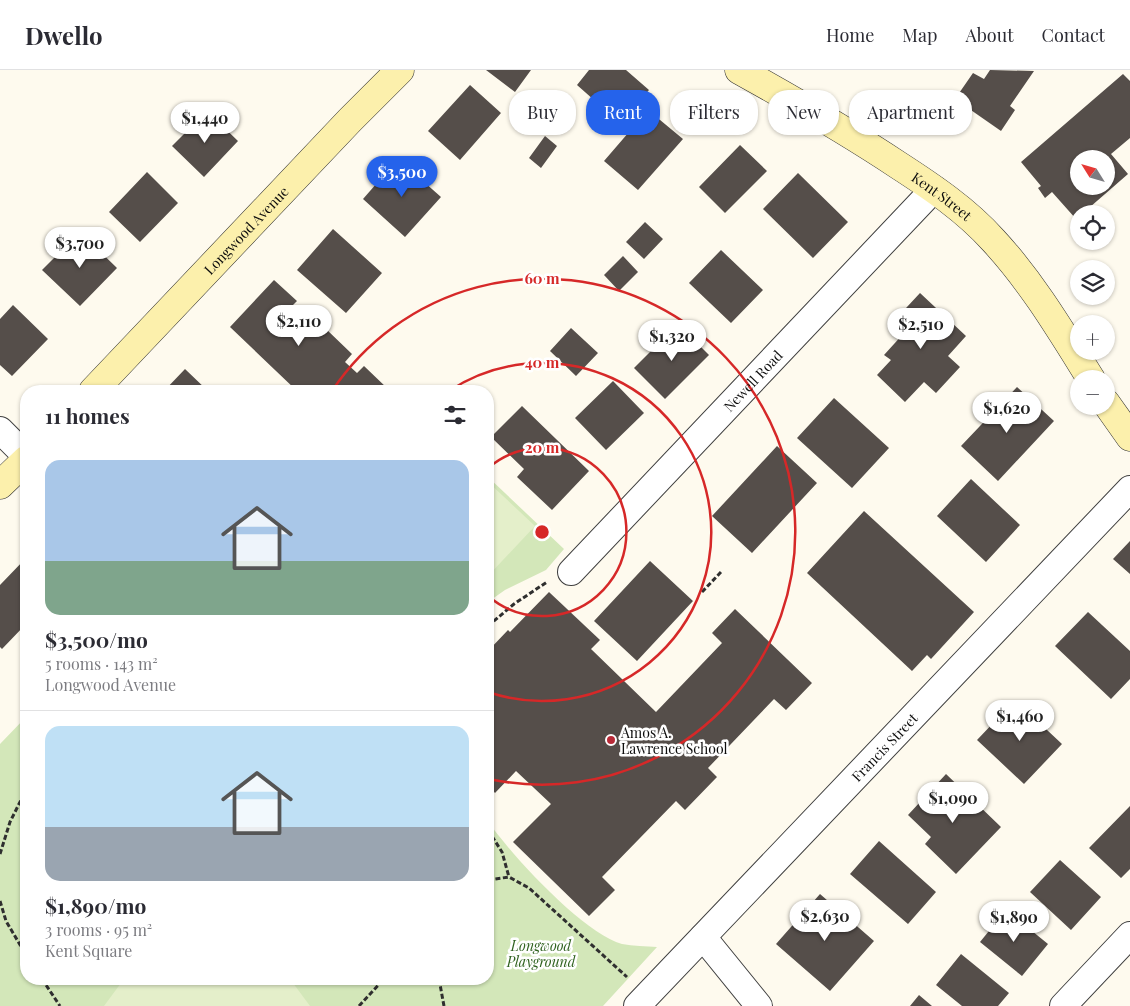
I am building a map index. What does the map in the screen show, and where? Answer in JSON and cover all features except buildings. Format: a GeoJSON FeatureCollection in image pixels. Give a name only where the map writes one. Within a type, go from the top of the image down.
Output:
{"type":"FeatureCollection","features":[{"type":"Feature","properties":{"kind":"street","name":"Longwood Avenue"},"geometry":{"type":"LineString","coordinates":[[99,385],[350,120],[400,70]]}},
{"type":"Feature","properties":{"kind":"street","name":"Kent Street"},"geometry":{"type":"LineString","coordinates":[[739,70],[823,117],[934,189],[986,233],[1012,262],[1065,334],[1086,370]]}},
{"type":"Feature","properties":{"kind":"street","name":"Newell Road"},"geometry":{"type":"LineString","coordinates":[[571,572],[934,189]]}},
{"type":"Feature","properties":{"kind":"street"},"geometry":{"type":"LineString","coordinates":[[1114,415],[1130,437]]}},
{"type":"Feature","properties":{"kind":"street"},"geometry":{"type":"LineString","coordinates":[[0,430],[20,450]]}},
{"type":"Feature","properties":{"kind":"street"},"geometry":{"type":"LineString","coordinates":[[0,485],[20,466]]}},
{"type":"Feature","properties":{"kind":"street","name":"Francis Street"},"geometry":{"type":"LineString","coordinates":[[637,1006],[1130,489]]}},
{"type":"Feature","properties":{"kind":"street"},"geometry":{"type":"LineString","coordinates":[[1063,1006],[1130,935]]}},
{"type":"Feature","properties":{"kind":"street"},"geometry":{"type":"LineString","coordinates":[[703,937],[758,1006]]}},
{"type":"Feature","properties":{"kind":"path"},"geometry":{"type":"LineString","coordinates":[[494,621],[542,584],[571,572]]}},
{"type":"Feature","properties":{"kind":"path"},"geometry":{"type":"LineString","coordinates":[[702,592],[721,572]]}},
{"type":"Feature","properties":{"kind":"path"},"geometry":{"type":"LineString","coordinates":[[0,854],[10,822],[20,802]]}},
{"type":"Feature","properties":{"kind":"path"},"geometry":{"type":"LineString","coordinates":[[494,839],[502,852],[509,877]]}},
{"type":"Feature","properties":{"kind":"path"},"geometry":{"type":"LineString","coordinates":[[494,879],[509,877],[529,888],[630,979]]}},
{"type":"Feature","properties":{"kind":"path"},"geometry":{"type":"LineString","coordinates":[[0,901],[6,920],[20,944]]}},
{"type":"Feature","properties":{"kind":"path"},"geometry":{"type":"LineString","coordinates":[[46,985],[60,1006]]}},
{"type":"Feature","properties":{"kind":"path"},"geometry":{"type":"LineString","coordinates":[[359,1006],[378,985]]}},
{"type":"Feature","properties":{"kind":"path"},"geometry":{"type":"LineString","coordinates":[[440,985],[444,1006]]}},
{"type":"Feature","properties":{"kind":"green space"},"geometry":{"type":"Polygon","coordinates":[[[494,483],[564,549],[546,570],[505,590],[494,598],[494,483]]]}},
{"type":"Feature","properties":{"kind":"green space"},"geometry":{"type":"Polygon","coordinates":[[[494,488],[535,526],[494,570],[494,488]]]}},
{"type":"Feature","properties":{"kind":"green space","name":"Longwood Playground"},"geometry":{"type":"Polygon","coordinates":[[[20,723],[20,985],[494,985],[494,829],[530,872],[588,925],[606,937],[622,944],[657,947],[603,1006],[0,1006],[0,744],[20,723]]]}},
{"type":"Feature","properties":{"kind":"green space"},"geometry":{"type":"Polygon","coordinates":[[[120,985],[294,985],[310,1006],[104,1006],[120,985]]]}},
{"type":"Feature","properties":{"kind":"place","name":"Amos A. Lawrence School"},"geometry":{"type":"Point","coordinates":[611,740]}}]}
